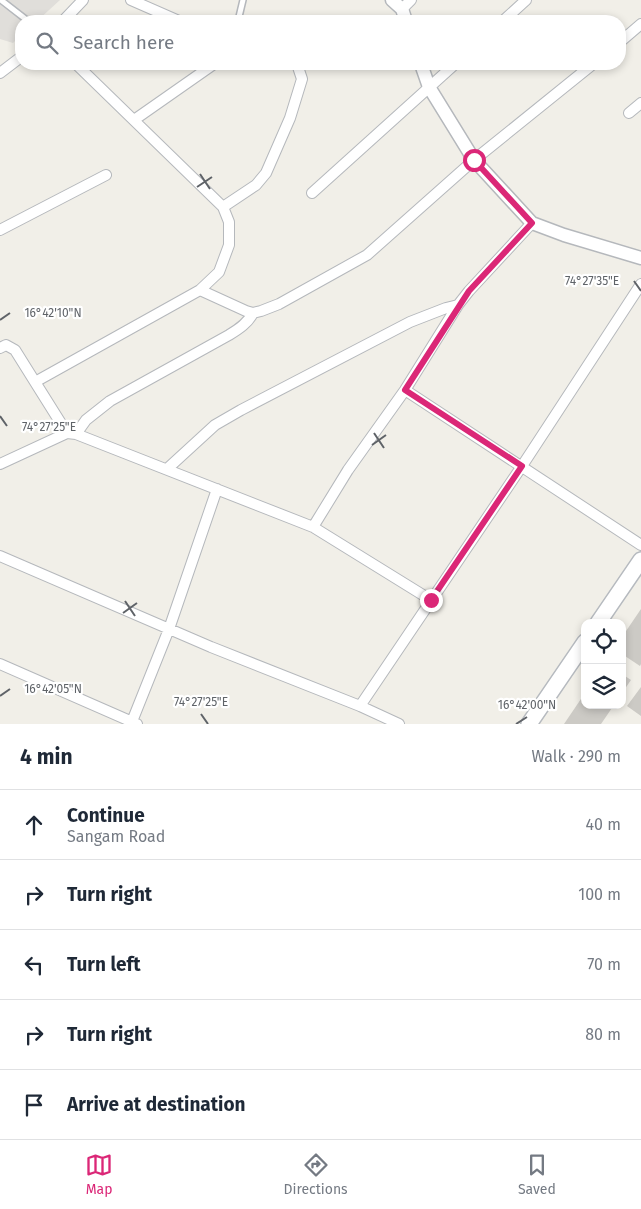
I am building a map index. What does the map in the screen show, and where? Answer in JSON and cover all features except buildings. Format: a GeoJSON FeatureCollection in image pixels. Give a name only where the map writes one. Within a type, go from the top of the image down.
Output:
{"type":"FeatureCollection","features":[{"type":"Feature","properties":{"kind":"main road"},"geometry":{"type":"LineString","coordinates":[[601,619],[641,560]]}},
{"type":"Feature","properties":{"kind":"main road"},"geometry":{"type":"LineString","coordinates":[[529,724],[581,648]]}},
{"type":"Feature","properties":{"kind":"street"},"geometry":{"type":"LineString","coordinates":[[69,15],[83,0]]}},
{"type":"Feature","properties":{"kind":"street"},"geometry":{"type":"LineString","coordinates":[[131,0],[165,15]]}},
{"type":"Feature","properties":{"kind":"street"},"geometry":{"type":"LineString","coordinates":[[400,10],[411,0]]}},
{"type":"Feature","properties":{"kind":"street"},"geometry":{"type":"LineString","coordinates":[[510,15],[526,0]]}},
{"type":"Feature","properties":{"kind":"street"},"geometry":{"type":"LineString","coordinates":[[626,37],[641,24]]}},
{"type":"Feature","properties":{"kind":"street"},"geometry":{"type":"LineString","coordinates":[[0,74],[15,62]]}},
{"type":"Feature","properties":{"kind":"street"},"geometry":{"type":"LineString","coordinates":[[35,382],[200,290],[219,272],[229,245],[229,222],[223,207],[82,70]]}},
{"type":"Feature","properties":{"kind":"street"},"geometry":{"type":"LineString","coordinates":[[134,120],[205,70]]}},
{"type":"Feature","properties":{"kind":"street"},"geometry":{"type":"LineString","coordinates":[[223,207],[256,185],[266,173],[290,118],[302,79],[299,70]]}},
{"type":"Feature","properties":{"kind":"street"},"geometry":{"type":"LineString","coordinates":[[422,70],[429,87],[474,160],[532,223],[564,235],[641,258]]}},
{"type":"Feature","properties":{"kind":"street"},"geometry":{"type":"LineString","coordinates":[[312,193],[448,70]]}},
{"type":"Feature","properties":{"kind":"street"},"geometry":{"type":"LineString","coordinates":[[200,290],[246,312],[253,313],[279,304],[367,255],[474,160],[585,70]]}},
{"type":"Feature","properties":{"kind":"street"},"geometry":{"type":"LineString","coordinates":[[630,114],[641,103]]}},
{"type":"Feature","properties":{"kind":"street"},"geometry":{"type":"LineString","coordinates":[[0,230],[106,175]]}},
{"type":"Feature","properties":{"kind":"street"},"geometry":{"type":"LineString","coordinates":[[312,527],[348,470],[405,390],[458,305],[532,223]]}},
{"type":"Feature","properties":{"kind":"street"},"geometry":{"type":"LineString","coordinates":[[360,706],[522,466],[641,284]]}},
{"type":"Feature","properties":{"kind":"street"},"geometry":{"type":"LineString","coordinates":[[167,469],[215,425],[241,410],[410,322],[458,305]]}},
{"type":"Feature","properties":{"kind":"street"},"geometry":{"type":"LineString","coordinates":[[0,464],[71,433],[110,401],[229,335],[244,325],[253,313]]}},
{"type":"Feature","properties":{"kind":"street"},"geometry":{"type":"LineString","coordinates":[[0,348],[6,345],[15,350],[71,433],[312,527],[431,600]]}},
{"type":"Feature","properties":{"kind":"street"},"geometry":{"type":"LineString","coordinates":[[405,390],[641,545]]}},
{"type":"Feature","properties":{"kind":"street"},"geometry":{"type":"LineString","coordinates":[[0,664],[134,723],[169,629],[217,489]]}},
{"type":"Feature","properties":{"kind":"street"},"geometry":{"type":"LineString","coordinates":[[0,556],[211,647],[360,706],[398,724]]}},
{"type":"Feature","properties":{"kind":"lane"},"geometry":{"type":"LineString","coordinates":[[1,0],[20,15]]}},
{"type":"Feature","properties":{"kind":"lane"},"geometry":{"type":"LineString","coordinates":[[239,15],[242,0]]}},
{"type":"Feature","properties":{"kind":"shaded area"},"geometry":{"type":"Polygon","coordinates":[[[0,0],[60,0],[44,15],[15,15],[15,41],[13,43],[0,39],[0,0]]]}},
{"type":"Feature","properties":{"kind":"route"},"geometry":{"type":"LineString","coordinates":[[431,600],[522,466],[405,390],[458,305],[532,223],[474,160]]}}]}
